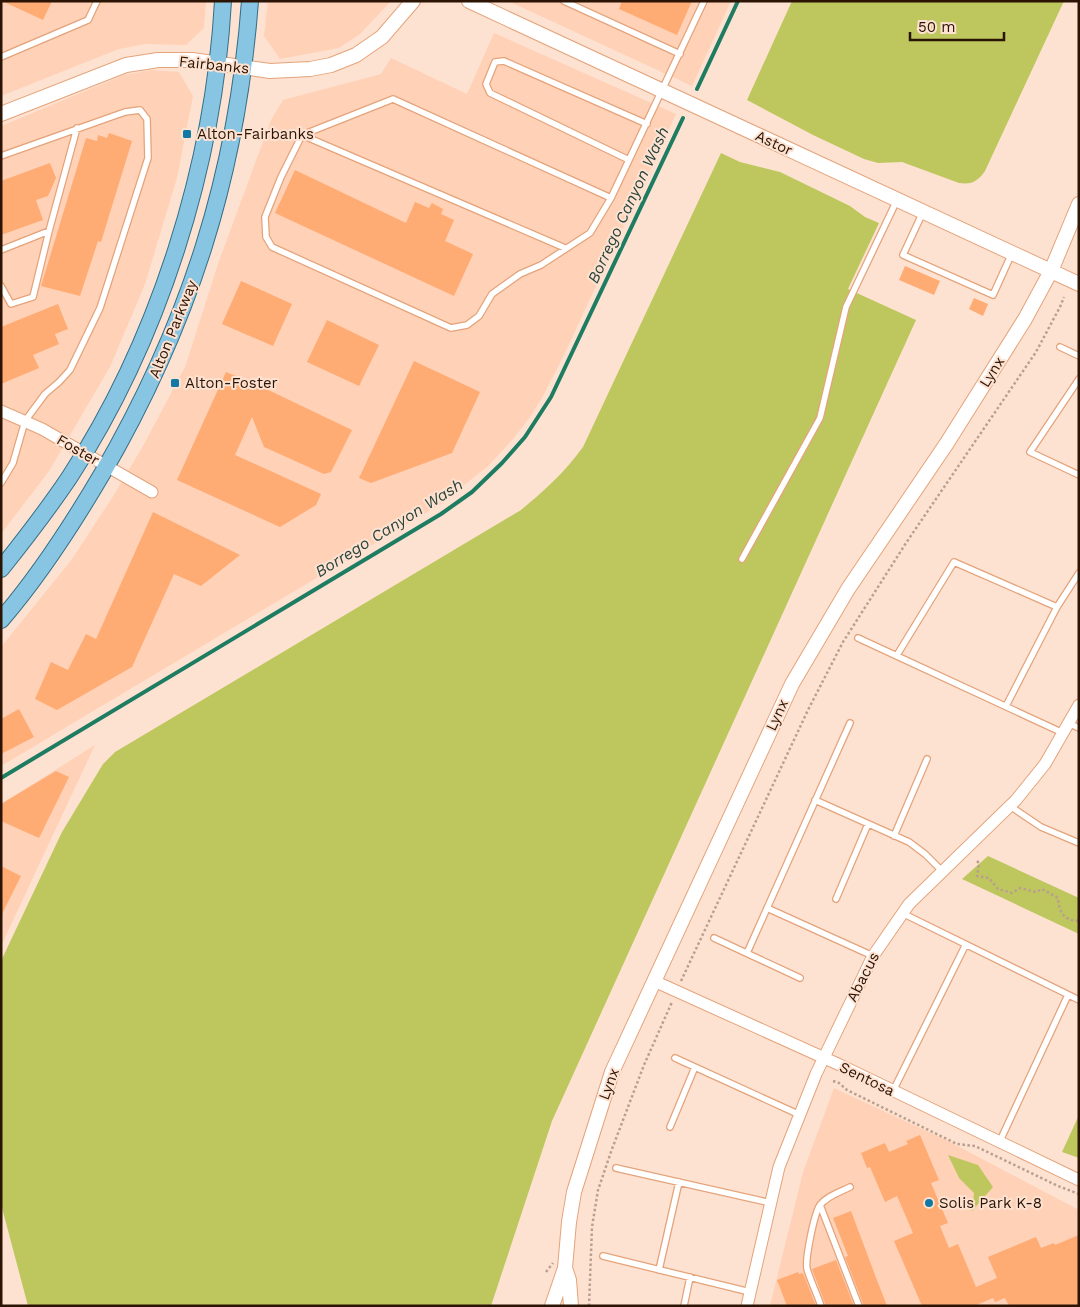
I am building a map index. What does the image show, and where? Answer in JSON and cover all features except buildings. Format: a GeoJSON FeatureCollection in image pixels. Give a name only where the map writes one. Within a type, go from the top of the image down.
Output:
{"type":"FeatureCollection","features":[{"type":"Feature","properties":{"kind":"main road","name":"Alton Parkway"},"geometry":{"type":"LineString","coordinates":[[1,568],[48,508],[84,454],[128,370],[164,284],[200,164],[210,114],[223,1]]}},
{"type":"Feature","properties":{"kind":"main road","name":"Alton Parkway"},"geometry":{"type":"LineString","coordinates":[[1,620],[30,584],[62,539],[106,466],[148,390],[169,344],[192,285],[226,170],[243,67],[250,1]]}},
{"type":"Feature","properties":{"kind":"street","name":"Fairbanks"},"geometry":{"type":"LineString","coordinates":[[1,114],[126,65],[158,60],[192,60],[270,72],[289,72],[331,65],[356,55],[382,37],[413,1]]}},
{"type":"Feature","properties":{"kind":"street","name":"Astor"},"geometry":{"type":"LineString","coordinates":[[469,1],[1079,284]]}},
{"type":"Feature","properties":{"kind":"street","name":"Lynx"},"geometry":{"type":"LineString","coordinates":[[552,1306],[565,1268],[574,1192],[612,1072],[792,684],[848,589],[978,394],[1025,319],[1051,271],[1079,204]]}},
{"type":"Feature","properties":{"kind":"street","name":"Foster"},"geometry":{"type":"LineString","coordinates":[[1,411],[42,429],[152,492]]}},
{"type":"Feature","properties":{"kind":"street","name":"Abacus"},"geometry":{"type":"LineString","coordinates":[[747,1306],[779,1167],[824,1058],[873,956],[909,904],[1010,806],[1070,728],[1079,705]]}},
{"type":"Feature","properties":{"kind":"street","name":"Sentosa"},"geometry":{"type":"LineString","coordinates":[[654,981],[824,1058],[1079,1180]]}},
{"type":"Feature","properties":{"kind":"street","name":"Lynx"},"geometry":{"type":"LineString","coordinates":[[565,1268],[571,1306]]}},
{"type":"Feature","properties":{"kind":"lane"},"geometry":{"type":"LineString","coordinates":[[1,57],[88,20],[97,1]]}},
{"type":"Feature","properties":{"kind":"lane"},"geometry":{"type":"LineString","coordinates":[[564,1],[680,54]]}},
{"type":"Feature","properties":{"kind":"lane"},"geometry":{"type":"LineString","coordinates":[[611,198],[393,100],[302,135],[264,217],[266,237],[272,247],[452,328],[467,325],[479,316],[492,294],[520,274],[541,265],[590,233],[611,198],[630,160],[704,1]]}},
{"type":"Feature","properties":{"kind":"lane"},"geometry":{"type":"LineString","coordinates":[[630,160],[490,93],[486,84],[495,62],[504,60],[647,124]]}},
{"type":"Feature","properties":{"kind":"lane"},"geometry":{"type":"LineString","coordinates":[[1,156],[124,112],[140,110],[147,119],[148,158],[100,308],[70,370],[45,394],[24,421],[13,463],[1,483]]}},
{"type":"Feature","properties":{"kind":"lane"},"geometry":{"type":"LineString","coordinates":[[1,286],[11,304],[33,297],[77,128]]}},
{"type":"Feature","properties":{"kind":"lane"},"geometry":{"type":"LineString","coordinates":[[302,135],[565,248]]}},
{"type":"Feature","properties":{"kind":"lane"},"geometry":{"type":"LineString","coordinates":[[742,559],[820,418],[846,307],[897,200]]}},
{"type":"Feature","properties":{"kind":"lane"},"geometry":{"type":"LineString","coordinates":[[924,212],[903,255],[994,295],[1012,253]]}},
{"type":"Feature","properties":{"kind":"lane"},"geometry":{"type":"LineString","coordinates":[[1,250],[49,231]]}},
{"type":"Feature","properties":{"kind":"lane"},"geometry":{"type":"LineString","coordinates":[[1060,347],[1079,356]]}},
{"type":"Feature","properties":{"kind":"lane"},"geometry":{"type":"LineString","coordinates":[[1079,379],[1030,452],[1079,475]]}},
{"type":"Feature","properties":{"kind":"lane"},"geometry":{"type":"LineString","coordinates":[[897,655],[954,562],[1057,607]]}},
{"type":"Feature","properties":{"kind":"lane"},"geometry":{"type":"LineString","coordinates":[[1006,706],[1057,607],[1078,577]]}},
{"type":"Feature","properties":{"kind":"lane"},"geometry":{"type":"LineString","coordinates":[[858,638],[1006,706],[1070,728]]}},
{"type":"Feature","properties":{"kind":"lane"},"geometry":{"type":"LineString","coordinates":[[747,954],[850,723]]}},
{"type":"Feature","properties":{"kind":"lane"},"geometry":{"type":"LineString","coordinates":[[894,836],[928,759]]}},
{"type":"Feature","properties":{"kind":"lane"},"geometry":{"type":"LineString","coordinates":[[815,800],[909,842],[925,854],[942,871]]}},
{"type":"Feature","properties":{"kind":"lane"},"geometry":{"type":"LineString","coordinates":[[1010,806],[1041,826],[1079,843]]}},
{"type":"Feature","properties":{"kind":"lane"},"geometry":{"type":"LineString","coordinates":[[836,900],[868,824]]}},
{"type":"Feature","properties":{"kind":"lane"},"geometry":{"type":"LineString","coordinates":[[767,908],[873,956]]}},
{"type":"Feature","properties":{"kind":"lane"},"geometry":{"type":"LineString","coordinates":[[902,913],[965,946],[1079,1000]]}},
{"type":"Feature","properties":{"kind":"lane"},"geometry":{"type":"LineString","coordinates":[[714,938],[800,978]]}},
{"type":"Feature","properties":{"kind":"lane"},"geometry":{"type":"LineString","coordinates":[[893,1091],[965,946]]}},
{"type":"Feature","properties":{"kind":"lane"},"geometry":{"type":"LineString","coordinates":[[999,1143],[1068,994]]}},
{"type":"Feature","properties":{"kind":"lane"},"geometry":{"type":"LineString","coordinates":[[675,1058],[800,1115]]}},
{"type":"Feature","properties":{"kind":"lane"},"geometry":{"type":"LineString","coordinates":[[670,1127],[695,1067]]}},
{"type":"Feature","properties":{"kind":"lane"},"geometry":{"type":"LineString","coordinates":[[616,1168],[771,1203]]}},
{"type":"Feature","properties":{"kind":"lane"},"geometry":{"type":"LineString","coordinates":[[659,1270],[680,1182]]}},
{"type":"Feature","properties":{"kind":"lane"},"geometry":{"type":"LineString","coordinates":[[821,1306],[807,1269],[806,1258],[817,1212],[820,1205],[835,1194],[850,1187]]}},
{"type":"Feature","properties":{"kind":"lane"},"geometry":{"type":"LineString","coordinates":[[820,1205],[859,1306]]}},
{"type":"Feature","properties":{"kind":"lane"},"geometry":{"type":"LineString","coordinates":[[603,1256],[750,1292]]}},
{"type":"Feature","properties":{"kind":"lane"},"geometry":{"type":"LineString","coordinates":[[684,1306],[690,1277]]}},
{"type":"Feature","properties":{"kind":"path"},"geometry":{"type":"LineString","coordinates":[[684,973],[808,710],[843,642],[906,543],[1036,352],[1064,297]]}},
{"type":"Feature","properties":{"kind":"path"},"geometry":{"type":"LineString","coordinates":[[977,861],[979,863],[978,876],[989,878],[998,889],[1012,893],[1020,888],[1036,892],[1042,889],[1050,892],[1058,898],[1058,909],[1072,921],[1079,921]]}},
{"type":"Feature","properties":{"kind":"path"},"geometry":{"type":"LineString","coordinates":[[589,1306],[592,1227],[598,1190],[644,1065],[670,1005]]}},
{"type":"Feature","properties":{"kind":"path"},"geometry":{"type":"LineString","coordinates":[[833,1081],[839,1083],[847,1090],[957,1144],[974,1146],[1079,1194]]}},
{"type":"Feature","properties":{"kind":"shaded area"},"geometry":{"type":"Polygon","coordinates":[[[1,1],[206,1],[204,28],[186,45],[145,44],[119,49],[1,96],[1,1]]]}},
{"type":"Feature","properties":{"kind":"shaded area"},"geometry":{"type":"Polygon","coordinates":[[[268,1],[391,1],[360,34],[339,48],[280,59],[264,36],[268,1]]]}},
{"type":"Feature","properties":{"kind":"shaded area"},"geometry":{"type":"Polygon","coordinates":[[[508,1],[731,1],[692,86],[508,1]]]}},
{"type":"Feature","properties":{"kind":"shaded area"},"geometry":{"type":"Polygon","coordinates":[[[494,33],[676,114],[563,357],[530,417],[514,438],[488,466],[439,505],[1,766],[1,647],[72,559],[143,446],[185,367],[219,261],[271,120],[283,100],[381,74],[391,58],[467,94],[494,33]]]}},
{"type":"Feature","properties":{"kind":"shaded area"},"geometry":{"type":"Polygon","coordinates":[[[151,70],[179,72],[193,96],[177,178],[145,284],[110,367],[49,471],[1,534],[1,126],[124,75],[151,70]]]}},
{"type":"Feature","properties":{"kind":"shaded area"},"geometry":{"type":"Polygon","coordinates":[[[95,745],[1,946],[1,804],[95,745]]]}},
{"type":"Feature","properties":{"kind":"shaded area","name":"Solis Park K-8"},"geometry":{"type":"Polygon","coordinates":[[[834,1088],[948,1141],[1079,1210],[1079,1306],[770,1306],[803,1172],[834,1088]]]}},
{"type":"Feature","properties":{"kind":"green space"},"geometry":{"type":"Polygon","coordinates":[[[792,1],[1064,1],[985,171],[974,182],[959,183],[902,162],[878,163],[864,159],[813,135],[747,100],[792,1]]]}},
{"type":"Feature","properties":{"kind":"green space"},"geometry":{"type":"Polygon","coordinates":[[[721,153],[740,162],[780,172],[850,206],[865,217],[879,223],[848,289],[916,320],[552,1121],[491,1306],[28,1306],[1,1204],[1,961],[62,832],[103,764],[115,752],[521,510],[562,473],[583,447],[721,153]]]}},
{"type":"Feature","properties":{"kind":"green space"},"geometry":{"type":"Polygon","coordinates":[[[988,856],[1079,898],[1079,934],[962,879],[988,856]]]}},
{"type":"Feature","properties":{"kind":"green space"},"geometry":{"type":"Polygon","coordinates":[[[1079,1115],[1079,1158],[1062,1152],[1079,1115]]]}},
{"type":"Feature","properties":{"kind":"green space"},"geometry":{"type":"Polygon","coordinates":[[[948,1155],[978,1165],[993,1187],[972,1211],[969,1205],[973,1204],[974,1193],[959,1178],[948,1155]]]}},
{"type":"Feature","properties":{"kind":"waterway","name":"Borrego Canyon Wash"},"geometry":{"type":"LineString","coordinates":[[697,89],[738,1]]}},
{"type":"Feature","properties":{"kind":"waterway","name":"Borrego Canyon Wash"},"geometry":{"type":"LineString","coordinates":[[1,778],[441,514],[472,492],[502,463],[525,437],[551,397],[683,118]]}},
{"type":"Feature","properties":{"kind":"place","name":"Alton-Fairbanks"},"geometry":{"type":"Point","coordinates":[187,134]}},
{"type":"Feature","properties":{"kind":"place","name":"Alton-Foster"},"geometry":{"type":"Point","coordinates":[175,383]}},
{"type":"Feature","properties":{"kind":"place","name":"Solis Park K-8"},"geometry":{"type":"Point","coordinates":[929,1203]}}]}
